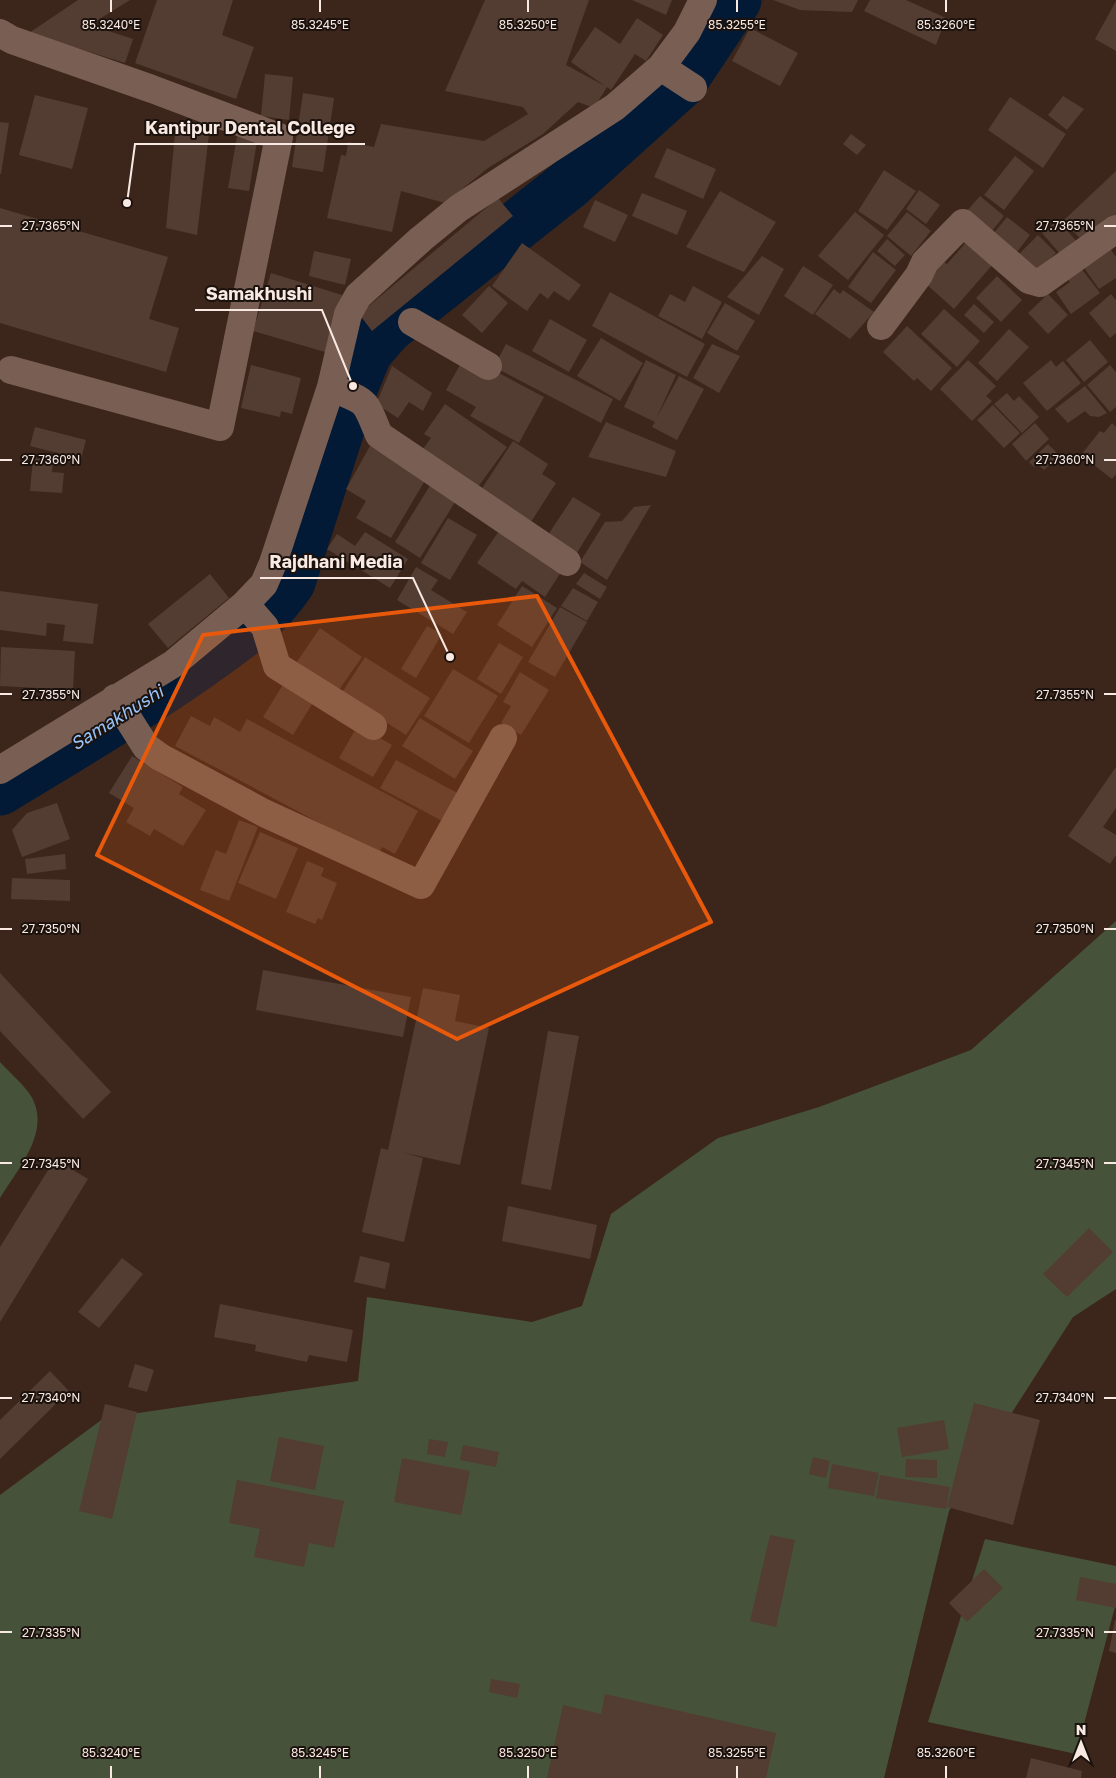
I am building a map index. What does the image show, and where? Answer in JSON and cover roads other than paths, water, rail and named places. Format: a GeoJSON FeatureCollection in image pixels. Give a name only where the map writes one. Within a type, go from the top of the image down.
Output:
{"type":"FeatureCollection","features":[{"type":"Feature","properties":{"kind":"street"},"geometry":{"type":"LineString","coordinates":[[0,770],[121,708],[173,664],[254,615],[264,584],[344,392],[348,314],[358,296],[421,239],[459,208],[615,106],[675,76],[687,32],[703,0]]}},
{"type":"Feature","properties":{"kind":"street"},"geometry":{"type":"LineString","coordinates":[[0,33],[12,40],[152,89],[279,137],[220,427],[11,370]]}},
{"type":"Feature","properties":{"kind":"street"},"geometry":{"type":"LineString","coordinates":[[880,326],[919,275],[925,262],[963,223],[1029,280],[1040,283],[1116,229]]}},
{"type":"Feature","properties":{"kind":"street"},"geometry":{"type":"LineString","coordinates":[[412,322],[488,366]]}},
{"type":"Feature","properties":{"kind":"street"},"geometry":{"type":"LineString","coordinates":[[344,392],[367,404],[379,435],[567,562]]}},
{"type":"Feature","properties":{"kind":"street"},"geometry":{"type":"LineString","coordinates":[[254,615],[277,666],[373,726]]}},
{"type":"Feature","properties":{"kind":"street"},"geometry":{"type":"LineString","coordinates":[[121,708],[146,746],[160,757],[264,813],[421,885],[503,738]]}},
{"type":"Feature","properties":{"kind":"waterway","name":"Samakhushi"},"geometry":{"type":"LineString","coordinates":[[0,790],[168,686],[232,641],[269,608],[290,582],[353,386],[367,352],[388,328],[568,185],[680,84],[736,0]]}},
{"type":"Feature","properties":{"kind":"place","name":"Kantipur Dental College"},"geometry":{"type":"Point","coordinates":[127,203]}},
{"type":"Feature","properties":{"kind":"place","name":"Samakhushi"},"geometry":{"type":"Point","coordinates":[353,386]}},
{"type":"Feature","properties":{"kind":"place","name":"Rajdhani Media"},"geometry":{"type":"Point","coordinates":[450,657]}}]}
